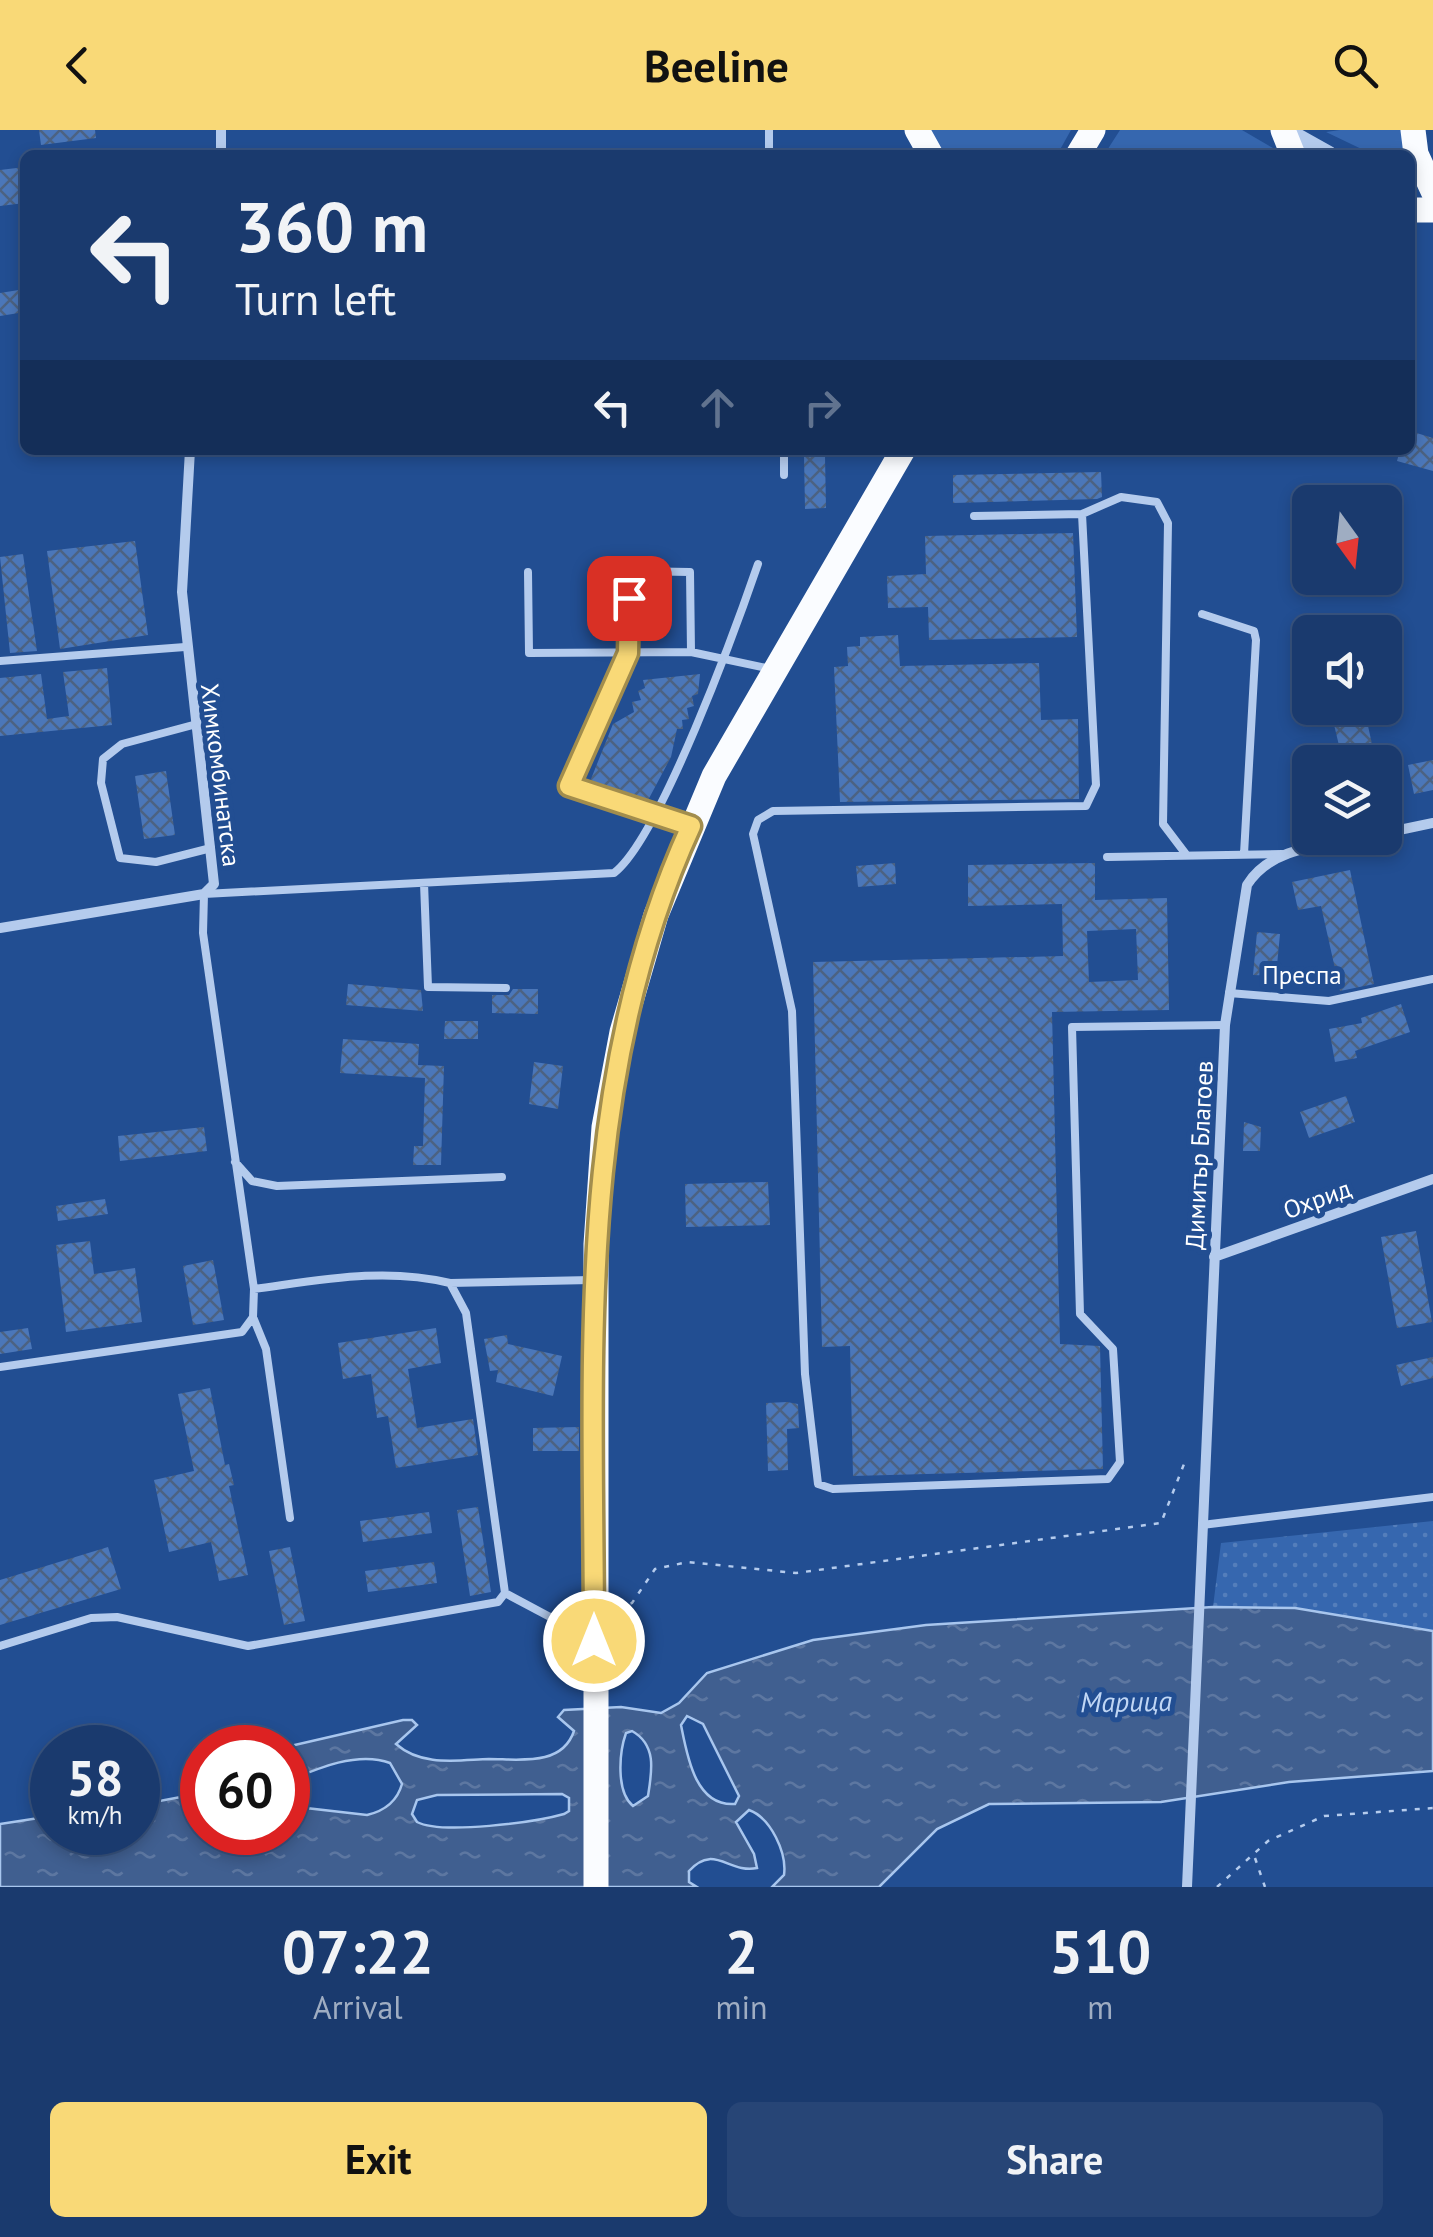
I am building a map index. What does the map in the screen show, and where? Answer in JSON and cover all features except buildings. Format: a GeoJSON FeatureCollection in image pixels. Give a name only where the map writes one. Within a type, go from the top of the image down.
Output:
{"type":"FeatureCollection","features":[{"type":"Feature","properties":{"kind":"main road"},"geometry":{"type":"LineString","coordinates":[[1413,130],[1416,154],[1433,192]]}},
{"type":"Feature","properties":{"kind":"main road"},"geometry":{"type":"LineString","coordinates":[[596,1887],[595,1280],[604,1127],[622,1032],[656,915],[714,776],[900,455]]}},
{"type":"Feature","properties":{"kind":"street"},"geometry":{"type":"LineString","coordinates":[[1284,130],[1320,150]]}},
{"type":"Feature","properties":{"kind":"street","name":"Химкомбинатска"},"geometry":{"type":"LineString","coordinates":[[0,928],[204,894],[214,884],[185,647],[182,524],[189,455]]}},
{"type":"Feature","properties":{"kind":"street"},"geometry":{"type":"LineString","coordinates":[[1402,829],[1433,823]]}},
{"type":"Feature","properties":{"kind":"street","name":"Димитър Благоев"},"geometry":{"type":"LineString","coordinates":[[1186,1887],[1225,1026],[1246,885],[1256,871],[1292,852]]}},
{"type":"Feature","properties":{"kind":"street","name":"Охрид"},"geometry":{"type":"LineString","coordinates":[[1214,1257],[1433,1179]]}},
{"type":"Feature","properties":{"kind":"lane"},"geometry":{"type":"LineString","coordinates":[[784,455],[784,475]]}},
{"type":"Feature","properties":{"kind":"lane"},"geometry":{"type":"LineString","coordinates":[[974,516],[1082,514],[1121,497],[1157,502],[1168,523],[1163,824],[1186,854]]}},
{"type":"Feature","properties":{"kind":"lane"},"geometry":{"type":"LineString","coordinates":[[1082,514],[1096,785],[1086,806],[773,811],[758,820],[753,834],[792,1011],[806,1374],[818,1484],[833,1489],[872,1488],[1108,1479],[1116,1473],[1120,1462],[1112,1349],[1080,1314],[1072,1027],[1225,1026]]}},
{"type":"Feature","properties":{"kind":"lane"},"geometry":{"type":"LineString","coordinates":[[290,1518],[266,1349],[253,1318],[254,1290],[203,932],[204,894],[614,872],[622,866],[654,814],[725,660],[758,564]]}},
{"type":"Feature","properties":{"kind":"lane"},"geometry":{"type":"LineString","coordinates":[[691,652],[690,572],[630,571],[628,653],[569,786],[691,826]]}},
{"type":"Feature","properties":{"kind":"lane"},"geometry":{"type":"LineString","coordinates":[[528,572],[529,654],[691,652],[776,670]]}},
{"type":"Feature","properties":{"kind":"lane"},"geometry":{"type":"LineString","coordinates":[[1202,614],[1254,631],[1256,640],[1244,854]]}},
{"type":"Feature","properties":{"kind":"lane"},"geometry":{"type":"LineString","coordinates":[[0,661],[185,647]]}},
{"type":"Feature","properties":{"kind":"lane"},"geometry":{"type":"LineString","coordinates":[[193,725],[122,744],[103,759],[101,783],[120,858],[156,862],[211,848]]}},
{"type":"Feature","properties":{"kind":"lane"},"geometry":{"type":"LineString","coordinates":[[1107,858],[1284,854]]}},
{"type":"Feature","properties":{"kind":"lane"},"geometry":{"type":"LineString","coordinates":[[424,883],[428,987],[506,988]]}},
{"type":"Feature","properties":{"kind":"lane","name":"Преспа"},"geometry":{"type":"LineString","coordinates":[[1230,993],[1329,1001],[1433,979]]}},
{"type":"Feature","properties":{"kind":"lane"},"geometry":{"type":"LineString","coordinates":[[234,1161],[252,1180],[277,1186],[502,1177]]}},
{"type":"Feature","properties":{"kind":"lane"},"geometry":{"type":"LineString","coordinates":[[254,1290],[375,1273],[414,1274],[450,1283],[595,1280]]}},
{"type":"Feature","properties":{"kind":"lane"},"geometry":{"type":"LineString","coordinates":[[0,1646],[91,1618],[117,1617],[248,1646],[498,1602],[505,1594],[466,1313],[450,1283]]}},
{"type":"Feature","properties":{"kind":"lane"},"geometry":{"type":"LineString","coordinates":[[0,1366],[242,1332],[253,1318]]}},
{"type":"Feature","properties":{"kind":"lane"},"geometry":{"type":"LineString","coordinates":[[1202,1525],[1433,1496]]}},
{"type":"Feature","properties":{"kind":"lane"},"geometry":{"type":"LineString","coordinates":[[505,1594],[550,1616],[594,1613]]}},
{"type":"Feature","properties":{"kind":"path"},"geometry":{"type":"LineString","coordinates":[[594,1613],[632,1603],[655,1569],[688,1562],[796,1572],[1161,1524],[1184,1464],[1205,1455]]}},
{"type":"Feature","properties":{"kind":"path"},"geometry":{"type":"LineString","coordinates":[[1218,1887],[1268,1841],[1324,1816],[1433,1808]]}},
{"type":"Feature","properties":{"kind":"path"},"geometry":{"type":"LineString","coordinates":[[1254,1857],[1266,1887]]}},
{"type":"Feature","properties":{"kind":"shaded area"},"geometry":{"type":"Polygon","coordinates":[[[925,130],[1071,130],[1060,150],[936,150],[925,130]]]}},
{"type":"Feature","properties":{"kind":"shaded area"},"geometry":{"type":"Polygon","coordinates":[[[1120,130],[1242,130],[1276,150],[1107,150],[1120,130]]]}},
{"type":"Feature","properties":{"kind":"shaded area"},"geometry":{"type":"Polygon","coordinates":[[[1406,130],[1408,150],[1364,150],[1326,132],[1406,130]]]}},
{"type":"Feature","properties":{"kind":"shaded area"},"geometry":{"type":"Polygon","coordinates":[[[1433,1521],[1433,1631],[1295,1608],[1213,1607],[1221,1543],[1433,1521]]]}},
{"type":"Feature","properties":{"kind":"water","name":"Марица"},"geometry":{"type":"Polygon","coordinates":[[[1213,1607],[1295,1608],[1433,1631],[1433,1771],[1289,1782],[1161,1802],[989,1804],[937,1829],[879,1887],[772,1887],[784,1875],[780,1847],[771,1828],[749,1810],[736,1822],[754,1854],[757,1868],[706,1860],[689,1871],[689,1882],[697,1887],[0,1887],[0,1824],[30,1819],[30,1855],[160,1855],[160,1801],[180,1797],[180,1855],[310,1855],[310,1809],[367,1815],[389,1805],[402,1784],[390,1763],[378,1760],[352,1760],[310,1772],[310,1741],[412,1720],[417,1725],[396,1744],[417,1756],[453,1761],[549,1756],[568,1743],[574,1731],[558,1717],[564,1710],[621,1707],[661,1713],[679,1703],[707,1673],[813,1640],[926,1625],[1213,1607]],[[687,1716],[681,1725],[695,1777],[711,1797],[735,1804],[739,1796],[703,1724],[687,1716]],[[632,1731],[626,1733],[622,1751],[621,1782],[633,1806],[648,1796],[651,1759],[646,1744],[632,1731]],[[562,1794],[437,1795],[417,1800],[412,1814],[417,1822],[467,1827],[551,1817],[569,1811],[569,1798],[562,1794]]]}},
{"type":"Feature","properties":{"kind":"route"},"geometry":{"type":"LineString","coordinates":[[594,1641],[596,1244],[604,1127],[622,1032],[656,915],[691,826],[569,786],[628,653],[629,598]]}}]}
